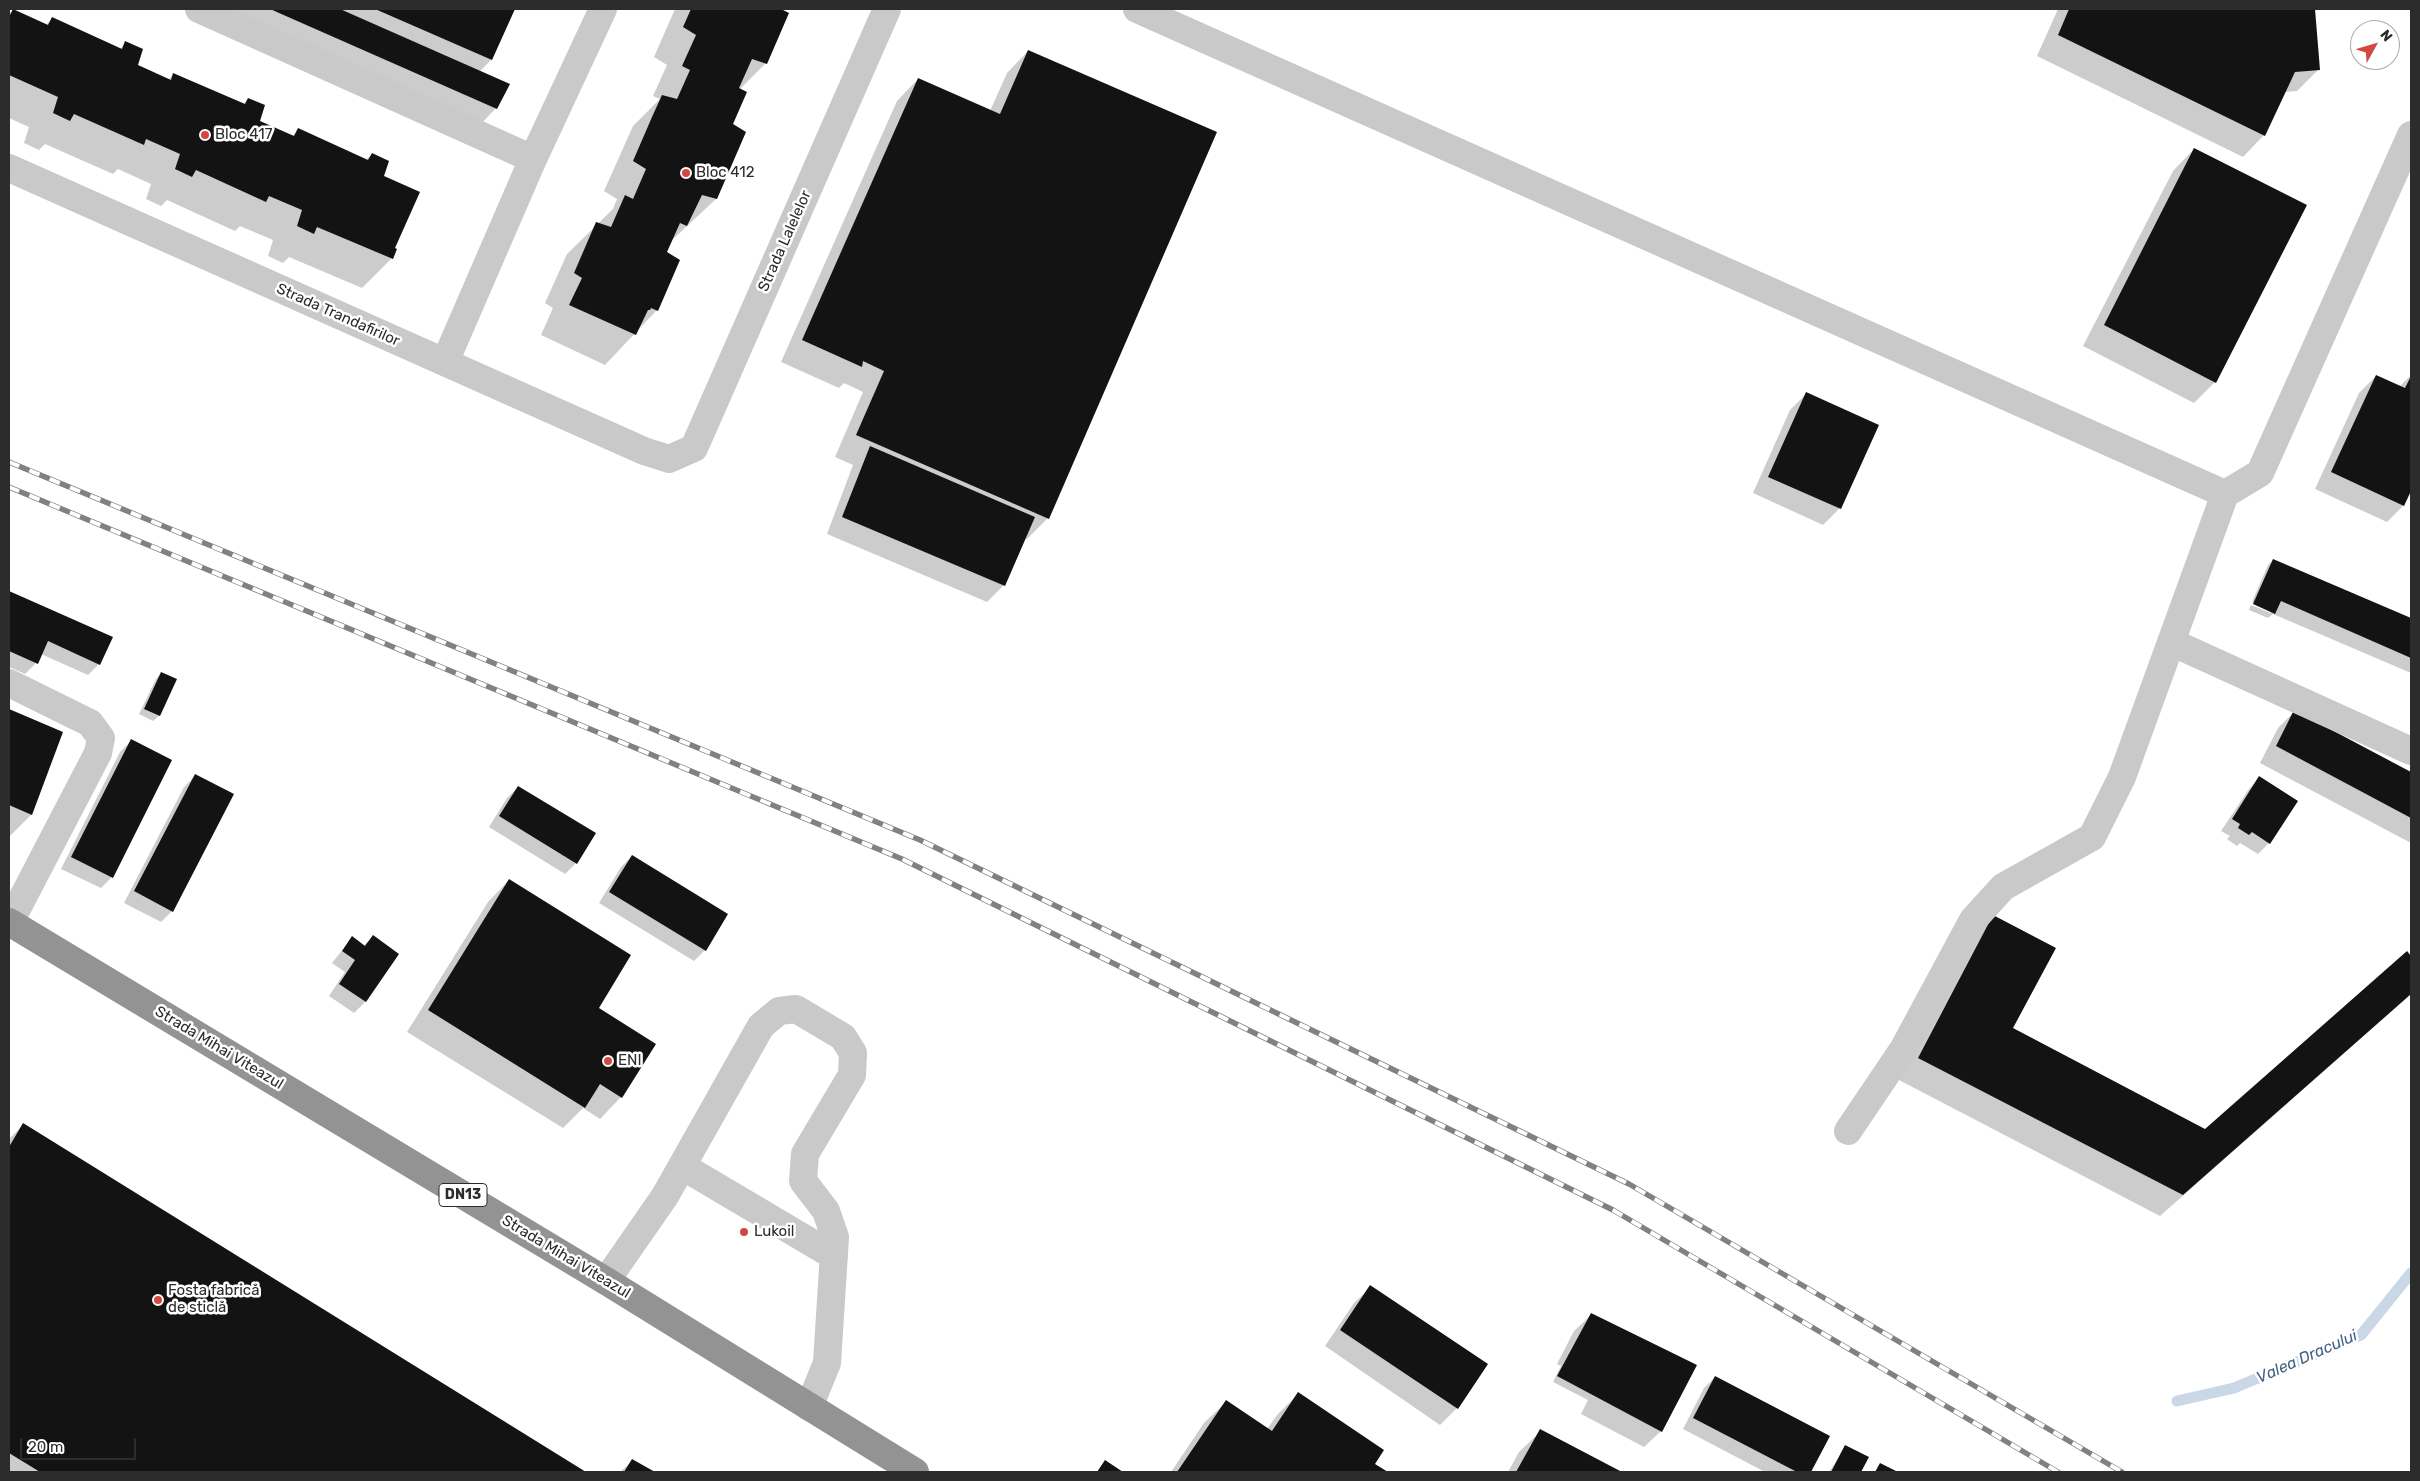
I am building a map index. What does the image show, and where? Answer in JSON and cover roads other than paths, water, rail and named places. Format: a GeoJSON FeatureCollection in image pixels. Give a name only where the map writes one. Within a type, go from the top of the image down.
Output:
{"type":"FeatureCollection","features":[{"type":"Feature","properties":{"kind":"highway","name":"Strada Mihai Viteazul"},"geometry":{"type":"LineString","coordinates":[[9,922],[606,1281],[915,1472]]}},
{"type":"Feature","properties":{"kind":"street"},"geometry":{"type":"LineString","coordinates":[[199,9],[533,158]]}},
{"type":"Feature","properties":{"kind":"street"},"geometry":{"type":"LineString","coordinates":[[445,362],[533,158],[603,9]]}},
{"type":"Feature","properties":{"kind":"street","name":"Strada Lalelelor"},"geometry":{"type":"LineString","coordinates":[[669,459],[694,448],[886,9]]}},
{"type":"Feature","properties":{"kind":"street"},"geometry":{"type":"LineString","coordinates":[[1138,9],[2225,494]]}},
{"type":"Feature","properties":{"kind":"street"},"geometry":{"type":"LineString","coordinates":[[1848,1131],[1904,1048],[1973,920],[2003,887],[2092,837],[2122,777],[2225,494],[2260,472],[2411,135]]}},
{"type":"Feature","properties":{"kind":"street","name":"Strada Trandafirilor"},"geometry":{"type":"LineString","coordinates":[[9,168],[644,451],[669,459]]}},
{"type":"Feature","properties":{"kind":"street"},"geometry":{"type":"LineString","coordinates":[[2171,642],[2411,751]]}},
{"type":"Feature","properties":{"kind":"street"},"geometry":{"type":"LineString","coordinates":[[9,683],[90,723],[101,738],[98,753],[9,922]]}},
{"type":"Feature","properties":{"kind":"street"},"geometry":{"type":"LineString","coordinates":[[606,1281],[665,1196],[761,1026],[779,1011],[796,1009],[843,1037],[853,1053],[852,1075],[805,1154],[803,1181],[826,1211],[835,1237],[827,1363],[809,1407]]}},
{"type":"Feature","properties":{"kind":"street"},"geometry":{"type":"LineString","coordinates":[[682,1166],[834,1256]]}},
{"type":"Feature","properties":{"kind":"waterway","name":"Valea Dracului"},"geometry":{"type":"LineString","coordinates":[[2177,1401],[2234,1388],[2361,1335],[2411,1273]]}},
{"type":"Feature","properties":{"kind":"railway"},"geometry":{"type":"LineString","coordinates":[[9,462],[920,840],[1629,1184],[2122,1472]]}},
{"type":"Feature","properties":{"kind":"railway"},"geometry":{"type":"LineString","coordinates":[[9,487],[902,859],[1613,1210],[2058,1472]]}},
{"type":"Feature","properties":{"kind":"place","name":"Bloc 417"},"geometry":{"type":"Point","coordinates":[205,135]}},
{"type":"Feature","properties":{"kind":"place","name":"Bloc 412"},"geometry":{"type":"Point","coordinates":[686,173]}},
{"type":"Feature","properties":{"kind":"place","name":"ENI"},"geometry":{"type":"Point","coordinates":[608,1061]}},
{"type":"Feature","properties":{"kind":"place","name":"Lukoil"},"geometry":{"type":"Point","coordinates":[744,1232]}},
{"type":"Feature","properties":{"kind":"place","name":"Fosta fabrică de sticlă"},"geometry":{"type":"Point","coordinates":[158,1300]}}]}
